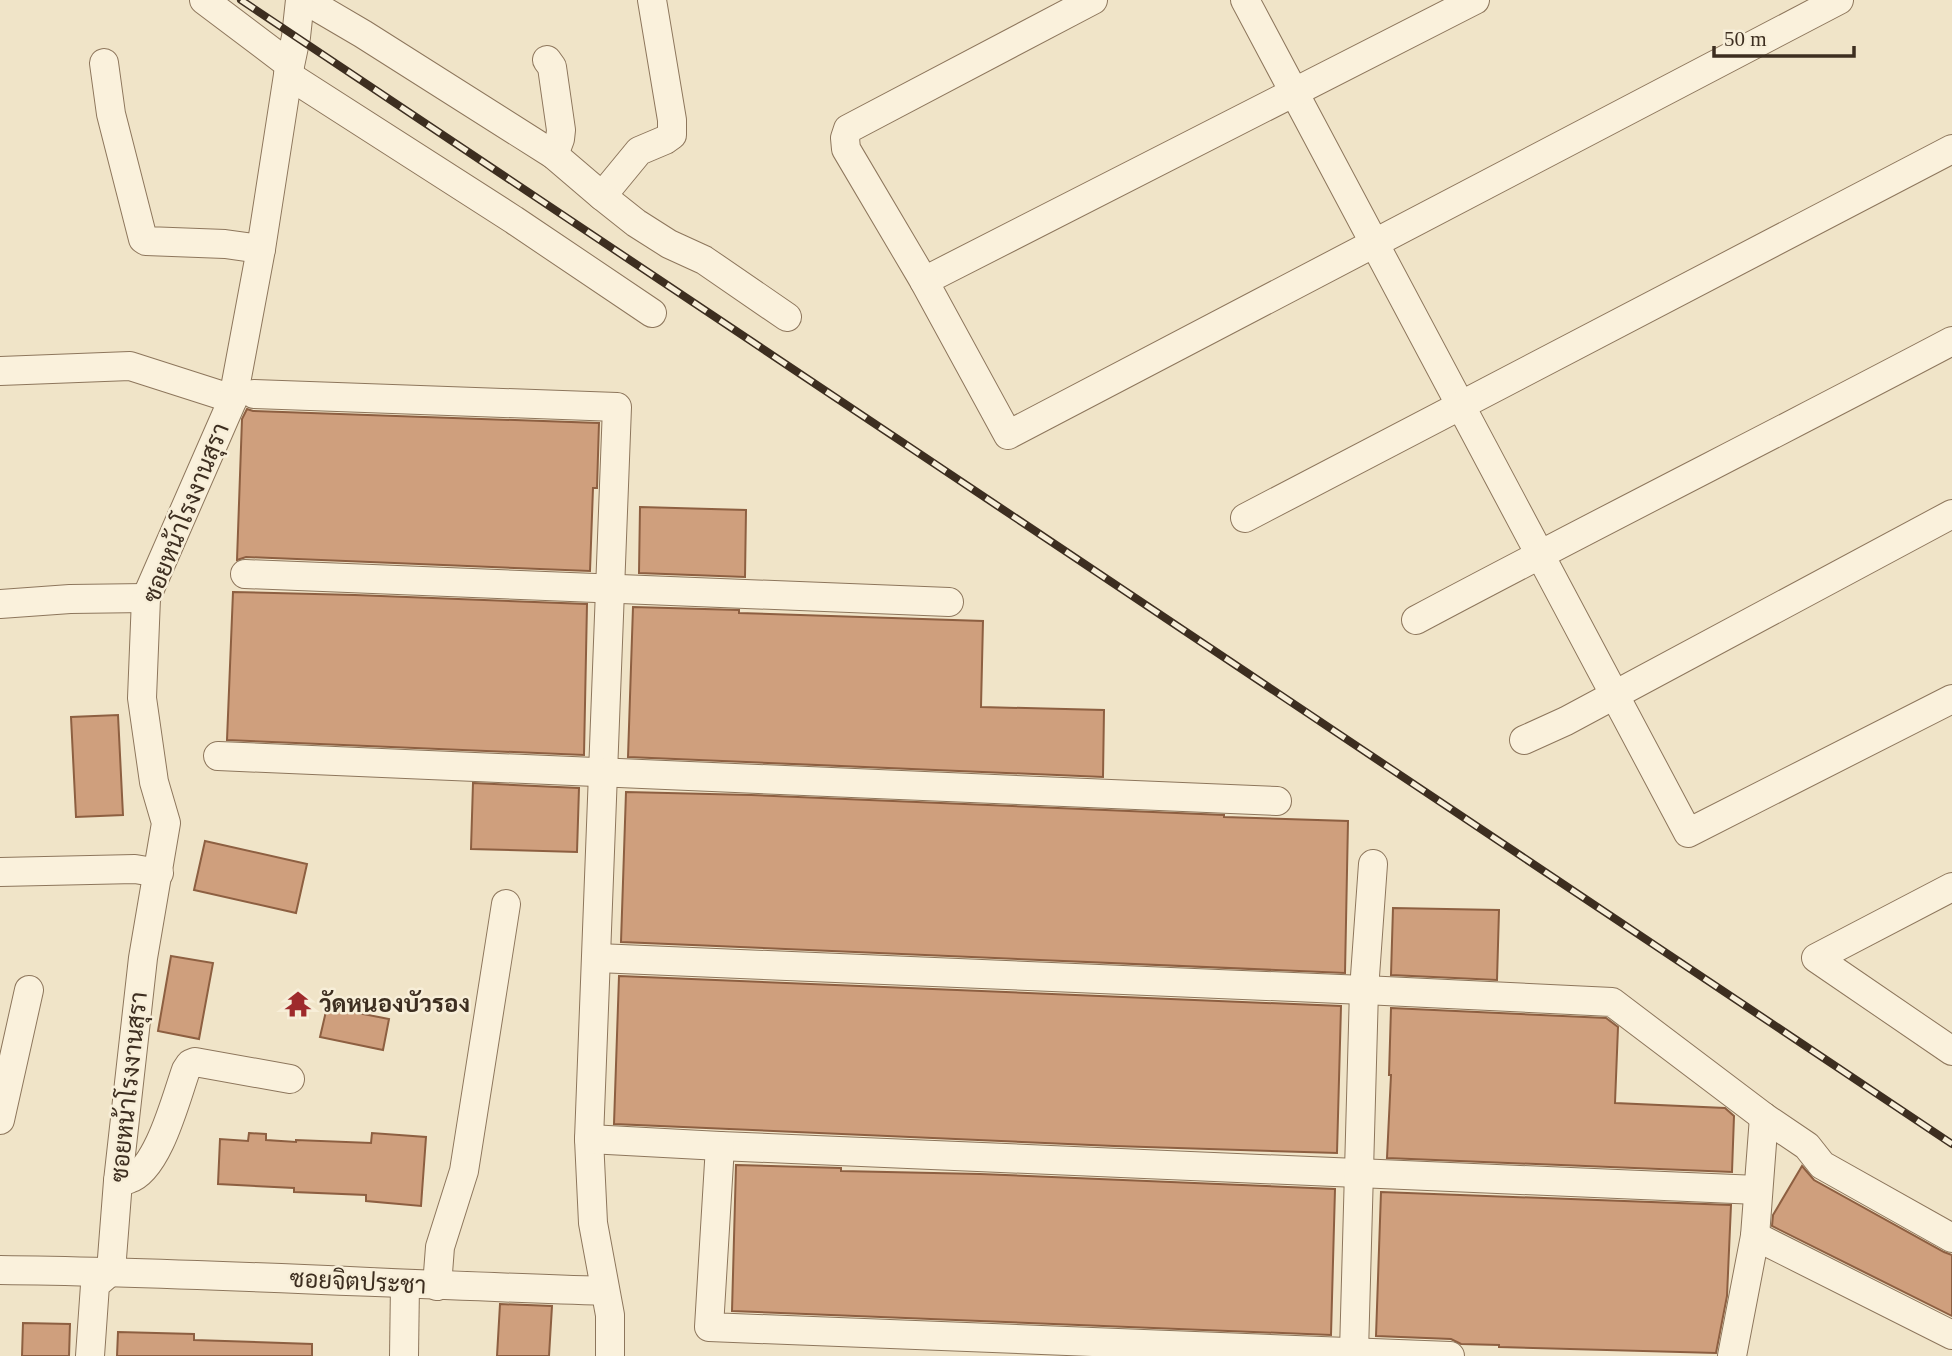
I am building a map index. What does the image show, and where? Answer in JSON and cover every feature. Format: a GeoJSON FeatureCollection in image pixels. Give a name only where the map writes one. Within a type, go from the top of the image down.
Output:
{"type":"FeatureCollection","features":[{"type":"Feature","properties":{"kind":"street"},"geometry":{"type":"LineString","coordinates":[[204,0],[289,70],[652,313]]}},
{"type":"Feature","properties":{"kind":"street","name":"ซอยหน้าโรงงานสุรา"},"geometry":{"type":"LineString","coordinates":[[90,1356],[95,1285],[111,1271],[118,1181],[144,958],[166,823],[154,782],[142,698],[146,598],[244,397],[261,249],[300,0]]}},
{"type":"Feature","properties":{"kind":"street"},"geometry":{"type":"LineString","coordinates":[[305,0],[554,155],[636,223],[669,244],[704,260],[787,317]]}},
{"type":"Feature","properties":{"kind":"street"},"geometry":{"type":"LineString","coordinates":[[602,196],[639,151],[672,135],[652,0]]}},
{"type":"Feature","properties":{"kind":"street"},"geometry":{"type":"LineString","coordinates":[[1093,0],[848,129],[845,138],[846,149],[924,281],[1007,435],[1836,1]]}},
{"type":"Feature","properties":{"kind":"street"},"geometry":{"type":"LineString","coordinates":[[1245,0],[1688,833],[1952,699]]}},
{"type":"Feature","properties":{"kind":"street"},"geometry":{"type":"LineString","coordinates":[[924,281],[1475,0]]}},
{"type":"Feature","properties":{"kind":"street"},"geometry":{"type":"LineString","coordinates":[[547,60],[552,67],[561,131],[554,155]]}},
{"type":"Feature","properties":{"kind":"street"},"geometry":{"type":"LineString","coordinates":[[104,63],[111,114],[142,239],[261,249]]}},
{"type":"Feature","properties":{"kind":"street"},"geometry":{"type":"LineString","coordinates":[[1245,518],[1952,149]]}},
{"type":"Feature","properties":{"kind":"street"},"geometry":{"type":"LineString","coordinates":[[1416,620],[1952,341]]}},
{"type":"Feature","properties":{"kind":"street"},"geometry":{"type":"LineString","coordinates":[[0,371],[131,366],[244,397],[617,407],[589,1139],[593,1223],[610,1315],[610,1356]]}},
{"type":"Feature","properties":{"kind":"street"},"geometry":{"type":"LineString","coordinates":[[1524,740],[1566,721],[1952,514]]}},
{"type":"Feature","properties":{"kind":"street"},"geometry":{"type":"LineString","coordinates":[[245,574],[949,602]]}},
{"type":"Feature","properties":{"kind":"street"},"geometry":{"type":"LineString","coordinates":[[0,604],[70,599],[146,598]]}},
{"type":"Feature","properties":{"kind":"street"},"geometry":{"type":"LineString","coordinates":[[218,756],[1277,801]]}},
{"type":"Feature","properties":{"kind":"street"},"geometry":{"type":"LineString","coordinates":[[1354,1352],[1364,990],[1373,864]]}},
{"type":"Feature","properties":{"kind":"street"},"geometry":{"type":"LineString","coordinates":[[0,872],[135,869],[159,873]]}},
{"type":"Feature","properties":{"kind":"street"},"geometry":{"type":"LineString","coordinates":[[1952,887],[1816,958],[1952,1051]]}},
{"type":"Feature","properties":{"kind":"street"},"geometry":{"type":"LineString","coordinates":[[437,1286],[440,1247],[464,1171],[506,904]]}},
{"type":"Feature","properties":{"kind":"street"},"geometry":{"type":"LineString","coordinates":[[597,958],[1612,1002],[1764,1117],[1807,1146],[1822,1165],[1952,1238]]}},
{"type":"Feature","properties":{"kind":"street"},"geometry":{"type":"LineString","coordinates":[[0,1120],[29,990]]}},
{"type":"Feature","properties":{"kind":"street"},"geometry":{"type":"LineString","coordinates":[[118,1181],[131,1179],[157,1152],[190,1064],[195,1062],[290,1079]]}},
{"type":"Feature","properties":{"kind":"street"},"geometry":{"type":"LineString","coordinates":[[1732,1356],[1755,1236],[1764,1117]]}},
{"type":"Feature","properties":{"kind":"street"},"geometry":{"type":"LineString","coordinates":[[589,1139],[1758,1190]]}},
{"type":"Feature","properties":{"kind":"street"},"geometry":{"type":"LineString","coordinates":[[720,1146],[709,1327],[1450,1356]]}},
{"type":"Feature","properties":{"kind":"street"},"geometry":{"type":"LineString","coordinates":[[1755,1236],[1952,1335]]}},
{"type":"Feature","properties":{"kind":"street","name":"ซอยจิตประชา"},"geometry":{"type":"LineString","coordinates":[[0,1270],[111,1271],[605,1291]]}},
{"type":"Feature","properties":{"kind":"street"},"geometry":{"type":"LineString","coordinates":[[404,1356],[405,1284]]}},
{"type":"Feature","properties":{"kind":"building"},"geometry":{"type":"Polygon","coordinates":[[[247,409],[599,423],[590,571],[246,557],[237,560],[242,419],[247,409]]]}},
{"type":"Feature","properties":{"kind":"building"},"geometry":{"type":"Polygon","coordinates":[[[640,507],[746,510],[745,577],[639,573],[640,507]]]}},
{"type":"Feature","properties":{"kind":"building"},"geometry":{"type":"Polygon","coordinates":[[[233,592],[587,604],[584,755],[227,740],[233,592]]]}},
{"type":"Feature","properties":{"kind":"building"},"geometry":{"type":"Polygon","coordinates":[[[633,607],[983,621],[981,707],[1104,710],[1103,777],[628,757],[633,607]]]}},
{"type":"Feature","properties":{"kind":"building"},"geometry":{"type":"Polygon","coordinates":[[[118,715],[123,815],[76,817],[71,717],[118,715]]]}},
{"type":"Feature","properties":{"kind":"building"},"geometry":{"type":"Polygon","coordinates":[[[473,783],[579,788],[577,852],[471,849],[473,783]]]}},
{"type":"Feature","properties":{"kind":"building"},"geometry":{"type":"Polygon","coordinates":[[[626,792],[1348,821],[1345,973],[621,942],[626,792]]]}},
{"type":"Feature","properties":{"kind":"building"},"geometry":{"type":"Polygon","coordinates":[[[205,841],[307,864],[296,913],[194,890],[205,841]]]}},
{"type":"Feature","properties":{"kind":"building"},"geometry":{"type":"Polygon","coordinates":[[[1393,908],[1499,910],[1497,980],[1391,975],[1393,908]]]}},
{"type":"Feature","properties":{"kind":"building"},"geometry":{"type":"Polygon","coordinates":[[[171,956],[213,963],[199,1039],[158,1031],[171,956]]]}},
{"type":"Feature","properties":{"kind":"building"},"geometry":{"type":"Polygon","coordinates":[[[619,976],[1341,1006],[1337,1153],[614,1124],[619,976]]]}},
{"type":"Feature","properties":{"kind":"building"},"geometry":{"type":"Polygon","coordinates":[[[327,1007],[389,1019],[383,1050],[320,1037],[327,1007]]]}},
{"type":"Feature","properties":{"kind":"building"},"geometry":{"type":"Polygon","coordinates":[[[1391,1008],[1606,1018],[1618,1027],[1615,1103],[1725,1108],[1734,1116],[1732,1172],[1387,1158],[1391,1008]]]}},
{"type":"Feature","properties":{"kind":"building"},"geometry":{"type":"Polygon","coordinates":[[[249,1133],[266,1134],[266,1140],[296,1142],[371,1143],[372,1133],[426,1137],[421,1206],[366,1201],[366,1195],[294,1192],[294,1188],[218,1184],[220,1139],[248,1141],[249,1133]]]}},
{"type":"Feature","properties":{"kind":"building"},"geometry":{"type":"Polygon","coordinates":[[[736,1165],[1335,1189],[1331,1335],[732,1311],[736,1165]]]}},
{"type":"Feature","properties":{"kind":"building"},"geometry":{"type":"Polygon","coordinates":[[[1802,1166],[1814,1180],[1952,1255],[1952,1316],[1772,1226],[1773,1215],[1802,1166]]]}},
{"type":"Feature","properties":{"kind":"building"},"geometry":{"type":"Polygon","coordinates":[[[1381,1192],[1731,1205],[1727,1296],[1716,1353],[1499,1347],[1461,1344],[1451,1339],[1376,1336],[1381,1192]]]}},
{"type":"Feature","properties":{"kind":"building"},"geometry":{"type":"Polygon","coordinates":[[[500,1304],[552,1306],[549,1356],[497,1356],[500,1304]]]}},
{"type":"Feature","properties":{"kind":"building"},"geometry":{"type":"Polygon","coordinates":[[[23,1323],[70,1324],[69,1356],[22,1356],[23,1323]]]}},
{"type":"Feature","properties":{"kind":"building"},"geometry":{"type":"Polygon","coordinates":[[[118,1332],[194,1334],[194,1340],[312,1344],[312,1356],[117,1356],[118,1332]]]}},
{"type":"Feature","properties":{"kind":"railway"},"geometry":{"type":"LineString","coordinates":[[241,0],[1952,1144]]}},
{"type":"Feature","properties":{"kind":"place","name":"วัดหนองบัวรอง"},"geometry":{"type":"Point","coordinates":[298,1004]}}]}
